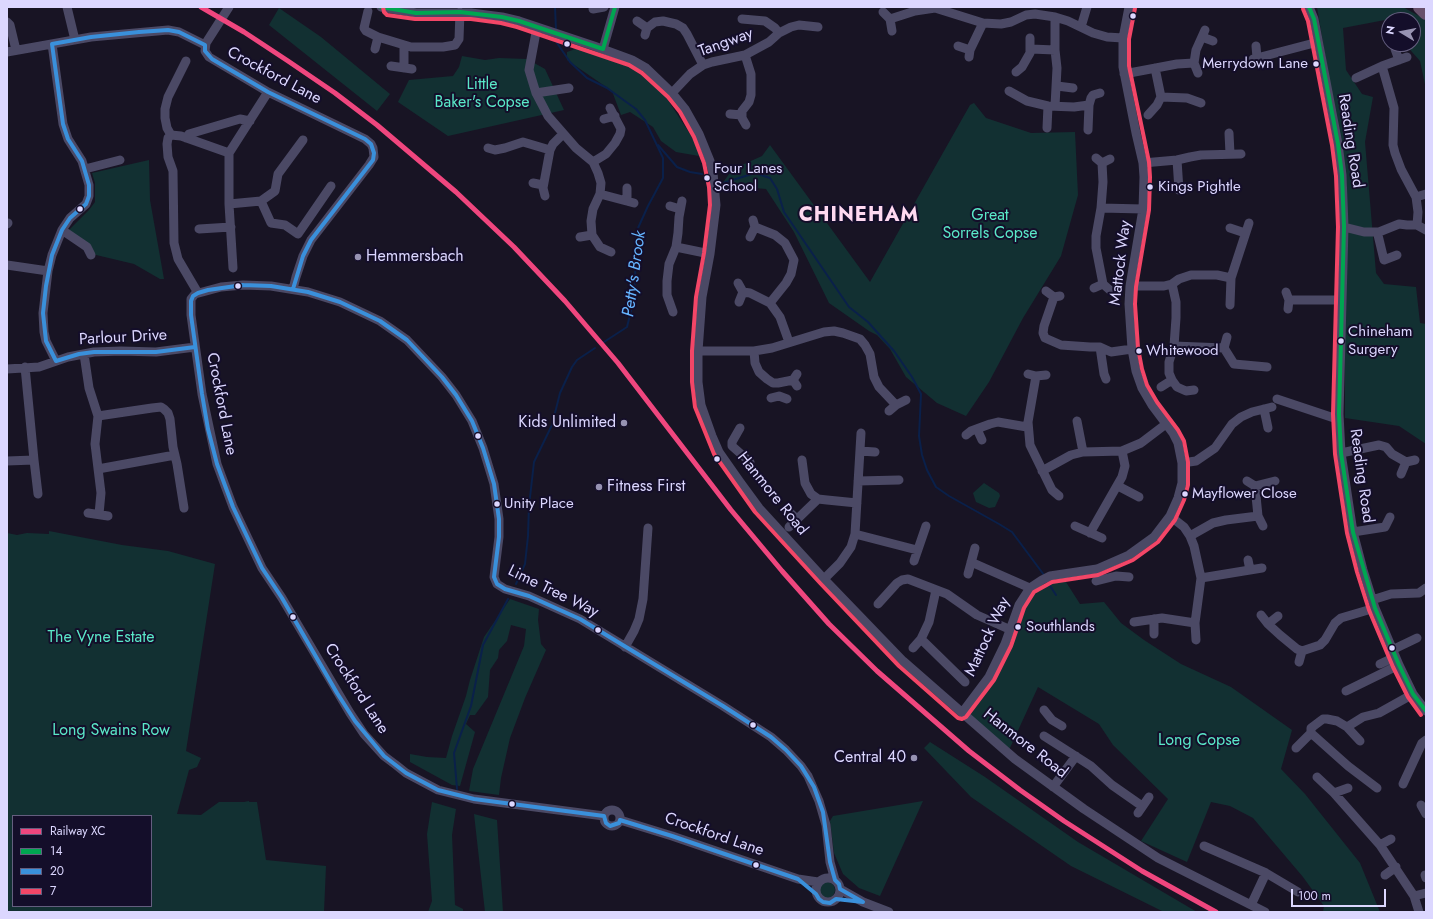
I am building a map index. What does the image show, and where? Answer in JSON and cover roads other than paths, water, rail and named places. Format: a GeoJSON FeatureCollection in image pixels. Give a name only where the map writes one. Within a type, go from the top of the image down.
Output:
{"type":"FeatureCollection","features":[{"type":"Feature","properties":{"kind":"highway"},"geometry":{"type":"LineString","coordinates":[[1420,7],[1426,13]]}},
{"type":"Feature","properties":{"kind":"street"},"geometry":{"type":"LineString","coordinates":[[67,7],[75,40]]}},
{"type":"Feature","properties":{"kind":"street"},"geometry":{"type":"LineString","coordinates":[[593,9],[604,7]]}},
{"type":"Feature","properties":{"kind":"street"},"geometry":{"type":"LineString","coordinates":[[603,49],[615,7]]}},
{"type":"Feature","properties":{"kind":"street"},"geometry":{"type":"LineString","coordinates":[[1081,27],[1088,7]]}},
{"type":"Feature","properties":{"kind":"street","name":"Mattock Way"},"geometry":{"type":"LineString","coordinates":[[962,714],[988,677],[1011,630],[1019,605],[1030,588],[1050,576],[1097,569],[1114,563],[1129,555],[1154,536],[1170,516],[1178,498],[1182,483],[1182,463],[1178,443],[1142,388],[1136,371],[1132,349],[1129,315],[1130,286],[1143,209],[1144,193],[1143,163],[1124,74],[1122,51],[1129,7]]}},
{"type":"Feature","properties":{"kind":"street","name":"Reading Road"},"geometry":{"type":"LineString","coordinates":[[1309,7],[1312,12],[1318,42],[1344,191],[1339,417],[1341,453],[1353,532],[1373,604],[1395,657],[1413,694],[1426,711]]}},
{"type":"Feature","properties":{"kind":"street","name":"Crockford Lane"},"geometry":{"type":"LineString","coordinates":[[228,8],[205,45],[205,51],[212,59],[268,92],[365,139],[371,144],[374,153],[369,166],[312,240],[303,256],[293,289]]}},
{"type":"Feature","properties":{"kind":"street","name":"Hanmore Road"},"geometry":{"type":"LineString","coordinates":[[386,8],[416,13],[460,12],[502,17],[537,27],[603,49],[640,64],[672,92],[685,109],[699,134],[710,161],[713,173],[716,205],[710,254],[702,297],[698,351],[698,382],[701,405],[719,452],[759,508],[824,579],[903,661],[1015,759],[1084,809],[1158,858],[1266,912]]}},
{"type":"Feature","properties":{"kind":"street"},"geometry":{"type":"LineString","coordinates":[[892,31],[886,16],[935,8],[983,23],[1001,24],[1011,22],[1026,15],[1035,14],[1055,18],[1107,37],[1123,38]]}},
{"type":"Feature","properties":{"kind":"street"},"geometry":{"type":"LineString","coordinates":[[368,11],[364,28],[368,33],[412,47],[443,47],[455,45],[459,39],[460,12]]}},
{"type":"Feature","properties":{"kind":"street"},"geometry":{"type":"LineString","coordinates":[[1047,128],[1057,86],[1057,68],[1054,50],[1055,18]]}},
{"type":"Feature","properties":{"kind":"street"},"geometry":{"type":"LineString","coordinates":[[741,19],[765,21],[779,33]]}},
{"type":"Feature","properties":{"kind":"street"},"geometry":{"type":"LineString","coordinates":[[637,21],[646,32],[655,22],[672,23],[680,26],[687,34],[702,65]]}},
{"type":"Feature","properties":{"kind":"street"},"geometry":{"type":"LineString","coordinates":[[7,22],[10,25],[11,51],[91,37],[168,30],[179,32],[205,45]]}},
{"type":"Feature","properties":{"kind":"street"},"geometry":{"type":"LineString","coordinates":[[958,46],[970,53],[983,23]]}},
{"type":"Feature","properties":{"kind":"street","name":"Tangway"},"geometry":{"type":"LineString","coordinates":[[672,92],[690,74],[702,65],[745,55],[769,42],[779,33],[791,27],[799,25],[818,27]]}},
{"type":"Feature","properties":{"kind":"street"},"geometry":{"type":"LineString","coordinates":[[537,27],[529,70],[536,93],[548,116],[576,148],[593,162],[601,183],[600,194],[591,222],[592,235],[600,247],[611,252]]}},
{"type":"Feature","properties":{"kind":"street"},"geometry":{"type":"LineString","coordinates":[[1198,73],[1194,63],[1196,50],[1203,34],[1212,41]]}},
{"type":"Feature","properties":{"kind":"street"},"geometry":{"type":"LineString","coordinates":[[375,48],[378,37]]}},
{"type":"Feature","properties":{"kind":"street"},"geometry":{"type":"LineString","coordinates":[[1016,72],[1022,67],[1028,58],[1028,42],[1054,50]]}},
{"type":"Feature","properties":{"kind":"street"},"geometry":{"type":"LineString","coordinates":[[1256,46],[1255,58],[1318,42]]}},
{"type":"Feature","properties":{"kind":"street"},"geometry":{"type":"LineString","coordinates":[[52,44],[62,124],[68,139],[80,157],[85,169],[90,196],[86,204],[70,218],[62,230],[52,255],[48,271],[43,313],[44,332],[46,341],[56,361]]}},
{"type":"Feature","properties":{"kind":"street"},"geometry":{"type":"LineString","coordinates":[[392,66],[408,69],[404,45]]}},
{"type":"Feature","properties":{"kind":"street"},"geometry":{"type":"LineString","coordinates":[[1356,78],[1403,58],[1398,52]]}},
{"type":"Feature","properties":{"kind":"street"},"geometry":{"type":"LineString","coordinates":[[745,55],[751,74],[751,96],[742,111],[746,124]]}},
{"type":"Feature","properties":{"kind":"street"},"geometry":{"type":"LineString","coordinates":[[186,61],[168,97],[165,109],[165,118],[170,135],[167,144],[168,157],[173,171],[174,243],[178,259],[196,289],[243,285],[271,286],[293,289]]}},
{"type":"Feature","properties":{"kind":"street"},"geometry":{"type":"LineString","coordinates":[[1124,74],[1194,63]]}},
{"type":"Feature","properties":{"kind":"street"},"geometry":{"type":"LineString","coordinates":[[1382,66],[1394,108],[1393,145],[1401,169],[1416,197],[1418,212],[1417,225]]}},
{"type":"Feature","properties":{"kind":"street"},"geometry":{"type":"LineString","coordinates":[[1148,115],[1161,97],[1155,68]]}},
{"type":"Feature","properties":{"kind":"street"},"geometry":{"type":"LineString","coordinates":[[1057,86],[1073,88]]}},
{"type":"Feature","properties":{"kind":"street"},"geometry":{"type":"LineString","coordinates":[[536,93],[569,88]]}},
{"type":"Feature","properties":{"kind":"street"},"geometry":{"type":"LineString","coordinates":[[1009,91],[1018,101],[1052,106],[1074,107],[1089,105]]}},
{"type":"Feature","properties":{"kind":"street"},"geometry":{"type":"LineString","coordinates":[[233,268],[229,204],[229,153],[268,92]]}},
{"type":"Feature","properties":{"kind":"street"},"geometry":{"type":"LineString","coordinates":[[1088,130],[1089,105],[1091,98],[1100,93]]}},
{"type":"Feature","properties":{"kind":"street"},"geometry":{"type":"LineString","coordinates":[[1161,97],[1187,98],[1201,103]]}},
{"type":"Feature","properties":{"kind":"street"},"geometry":{"type":"LineString","coordinates":[[593,162],[606,154],[620,134],[621,129],[613,112],[604,119]]}},
{"type":"Feature","properties":{"kind":"street"},"geometry":{"type":"LineString","coordinates":[[730,114],[742,115]]}},
{"type":"Feature","properties":{"kind":"street"},"geometry":{"type":"LineString","coordinates":[[186,138],[189,134],[240,119],[250,121]]}},
{"type":"Feature","properties":{"kind":"street"},"geometry":{"type":"LineString","coordinates":[[1229,133],[1230,154]]}},
{"type":"Feature","properties":{"kind":"street"},"geometry":{"type":"LineString","coordinates":[[545,196],[543,185],[550,150],[553,144],[563,134]]}},
{"type":"Feature","properties":{"kind":"street"},"geometry":{"type":"LineString","coordinates":[[170,135],[186,138],[229,153]]}},
{"type":"Feature","properties":{"kind":"street"},"geometry":{"type":"LineString","coordinates":[[229,204],[261,201],[275,191],[278,174],[303,140]]}},
{"type":"Feature","properties":{"kind":"street"},"geometry":{"type":"LineString","coordinates":[[496,160],[492,149],[505,148],[523,142],[550,150]]}},
{"type":"Feature","properties":{"kind":"street"},"geometry":{"type":"LineString","coordinates":[[1143,163],[1177,160],[1201,155],[1241,154]]}},
{"type":"Feature","properties":{"kind":"street"},"geometry":{"type":"LineString","coordinates":[[85,169],[120,160]]}},
{"type":"Feature","properties":{"kind":"street"},"geometry":{"type":"LineString","coordinates":[[1103,160],[1101,208],[1096,236],[1104,284],[1112,292]]}},
{"type":"Feature","properties":{"kind":"street"},"geometry":{"type":"LineString","coordinates":[[1177,160],[1179,190]]}},
{"type":"Feature","properties":{"kind":"street"},"geometry":{"type":"LineString","coordinates":[[533,182],[543,185]]}},
{"type":"Feature","properties":{"kind":"street"},"geometry":{"type":"LineString","coordinates":[[261,201],[271,223],[285,225],[298,234],[331,186]]}},
{"type":"Feature","properties":{"kind":"street"},"geometry":{"type":"LineString","coordinates":[[600,194],[631,202],[627,188]]}},
{"type":"Feature","properties":{"kind":"street"},"geometry":{"type":"LineString","coordinates":[[1416,197],[1426,194]]}},
{"type":"Feature","properties":{"kind":"street"},"geometry":{"type":"LineString","coordinates":[[670,206],[681,205],[676,247],[669,264],[663,297],[673,312]]}},
{"type":"Feature","properties":{"kind":"street"},"geometry":{"type":"LineString","coordinates":[[1101,208],[1143,209]]}},
{"type":"Feature","properties":{"kind":"street"},"geometry":{"type":"LineString","coordinates":[[1230,305],[1231,278],[1248,223]]}},
{"type":"Feature","properties":{"kind":"street"},"geometry":{"type":"LineString","coordinates":[[750,237],[754,224],[775,235],[785,243],[794,260],[791,274],[770,304]]}},
{"type":"Feature","properties":{"kind":"street"},"geometry":{"type":"LineString","coordinates":[[1344,228],[1364,232],[1379,232],[1399,224],[1417,225],[1426,230]]}},
{"type":"Feature","properties":{"kind":"street"},"geometry":{"type":"LineString","coordinates":[[199,229],[231,227]]}},
{"type":"Feature","properties":{"kind":"street"},"geometry":{"type":"LineString","coordinates":[[1230,228],[1244,233]]}},
{"type":"Feature","properties":{"kind":"street"},"geometry":{"type":"LineString","coordinates":[[62,230],[87,247],[91,255]]}},
{"type":"Feature","properties":{"kind":"street"},"geometry":{"type":"LineString","coordinates":[[1379,232],[1378,235],[1384,260],[1397,255]]}},
{"type":"Feature","properties":{"kind":"street"},"geometry":{"type":"LineString","coordinates":[[580,237],[592,235]]}},
{"type":"Feature","properties":{"kind":"street"},"geometry":{"type":"LineString","coordinates":[[676,247],[710,254]]}},
{"type":"Feature","properties":{"kind":"street"},"geometry":{"type":"LineString","coordinates":[[7,265],[48,271]]}},
{"type":"Feature","properties":{"kind":"street"},"geometry":{"type":"LineString","coordinates":[[1130,286],[1156,287],[1172,284],[1179,279],[1191,276],[1217,275],[1231,278]]}},
{"type":"Feature","properties":{"kind":"street"},"geometry":{"type":"LineString","coordinates":[[738,283],[743,292]]}},
{"type":"Feature","properties":{"kind":"street"},"geometry":{"type":"LineString","coordinates":[[1094,288],[1104,284]]}},
{"type":"Feature","properties":{"kind":"street"},"geometry":{"type":"LineString","coordinates":[[1172,284],[1176,302],[1176,318],[1174,346],[1169,362],[1169,373],[1174,383],[1186,391],[1194,390]]}},
{"type":"Feature","properties":{"kind":"street","name":"Crockford Lane"},"geometry":{"type":"LineString","coordinates":[[196,289],[191,301],[195,347],[203,399],[217,464],[233,507],[262,568],[282,598],[350,713],[372,743],[384,756],[406,773],[433,788],[455,795],[604,816],[607,812],[615,811],[618,813],[620,820],[798,879],[821,880]]}},
{"type":"Feature","properties":{"kind":"street","name":"Lime Tree Way"},"geometry":{"type":"LineString","coordinates":[[293,289],[330,298],[380,321],[407,340],[442,377],[456,395],[475,428],[494,484],[499,519],[494,578],[497,584],[505,589],[528,596],[559,609],[580,620],[723,706],[771,737],[792,756],[808,776],[819,801],[826,825],[830,862],[835,880]]}},
{"type":"Feature","properties":{"kind":"street"},"geometry":{"type":"LineString","coordinates":[[1046,291],[1057,296],[1044,326],[1045,338],[1051,342],[1061,345],[1100,347],[1111,352],[1132,349]]}},
{"type":"Feature","properties":{"kind":"street"},"geometry":{"type":"LineString","coordinates":[[743,292],[750,293],[770,304],[780,317],[789,342]]}},
{"type":"Feature","properties":{"kind":"street"},"geometry":{"type":"LineString","coordinates":[[739,302],[743,292]]}},
{"type":"Feature","properties":{"kind":"street"},"geometry":{"type":"LineString","coordinates":[[1288,300],[1341,300]]}},
{"type":"Feature","properties":{"kind":"street"},"geometry":{"type":"LineString","coordinates":[[698,351],[754,350],[772,348],[824,332],[843,333],[860,339],[865,345],[870,354],[874,377],[878,387],[896,405]]}},
{"type":"Feature","properties":{"kind":"street"},"geometry":{"type":"LineString","coordinates":[[1227,337],[1224,348],[1234,364],[1267,367]]}},
{"type":"Feature","properties":{"kind":"street"},"geometry":{"type":"LineString","coordinates":[[1174,346],[1224,348]]}},
{"type":"Feature","properties":{"kind":"street","name":"Parlour Drive"},"geometry":{"type":"LineString","coordinates":[[7,369],[25,367],[39,368],[56,361],[84,354],[121,351],[156,352],[195,347]]}},
{"type":"Feature","properties":{"kind":"street"},"geometry":{"type":"LineString","coordinates":[[1100,347],[1102,376]]}},
{"type":"Feature","properties":{"kind":"street"},"geometry":{"type":"LineString","coordinates":[[754,350],[755,363],[759,372],[767,379],[778,384],[796,380]]}},
{"type":"Feature","properties":{"kind":"street"},"geometry":{"type":"LineString","coordinates":[[84,354],[89,388],[98,416],[95,444],[101,493],[99,514]]}},
{"type":"Feature","properties":{"kind":"street"},"geometry":{"type":"LineString","coordinates":[[25,367],[38,494]]}},
{"type":"Feature","properties":{"kind":"street"},"geometry":{"type":"LineString","coordinates":[[1046,375],[1032,375],[1027,427],[1030,444],[1052,494]]}},
{"type":"Feature","properties":{"kind":"street"},"geometry":{"type":"LineString","coordinates":[[1161,387],[1174,383]]}},
{"type":"Feature","properties":{"kind":"street"},"geometry":{"type":"LineString","coordinates":[[778,384],[779,398]]}},
{"type":"Feature","properties":{"kind":"street"},"geometry":{"type":"LineString","coordinates":[[1277,399],[1334,418],[1339,417]]}},
{"type":"Feature","properties":{"kind":"street"},"geometry":{"type":"LineString","coordinates":[[889,411],[896,405],[906,400]]}},
{"type":"Feature","properties":{"kind":"street"},"geometry":{"type":"LineString","coordinates":[[98,416],[160,407],[168,413],[174,455],[177,498],[184,508]]}},
{"type":"Feature","properties":{"kind":"street"},"geometry":{"type":"LineString","coordinates":[[1182,463],[1196,461],[1215,448],[1232,424],[1241,417],[1252,412],[1268,408],[1268,428]]}},
{"type":"Feature","properties":{"kind":"street"},"geometry":{"type":"LineString","coordinates":[[1077,421],[1074,434],[1083,452]]}},
{"type":"Feature","properties":{"kind":"street"},"geometry":{"type":"LineString","coordinates":[[966,436],[971,431],[998,422],[1027,427]]}},
{"type":"Feature","properties":{"kind":"street"},"geometry":{"type":"LineString","coordinates":[[1042,471],[1070,456],[1083,452],[1122,451],[1141,443],[1166,424]]}},
{"type":"Feature","properties":{"kind":"street"},"geometry":{"type":"LineString","coordinates":[[729,466],[747,458],[732,446],[732,442],[740,428]]}},
{"type":"Feature","properties":{"kind":"street"},"geometry":{"type":"LineString","coordinates":[[977,429],[982,440]]}},
{"type":"Feature","properties":{"kind":"street"},"geometry":{"type":"LineString","coordinates":[[824,579],[840,562],[851,547],[855,534],[861,433]]}},
{"type":"Feature","properties":{"kind":"street"},"geometry":{"type":"LineString","coordinates":[[1341,453],[1379,445],[1386,447],[1392,454],[1410,461],[1401,474]]}},
{"type":"Feature","properties":{"kind":"street"},"geometry":{"type":"LineString","coordinates":[[860,451],[875,452]]}},
{"type":"Feature","properties":{"kind":"street"},"geometry":{"type":"LineString","coordinates":[[1090,533],[1118,486],[1125,466],[1122,451]]}},
{"type":"Feature","properties":{"kind":"street"},"geometry":{"type":"LineString","coordinates":[[98,469],[174,455]]}},
{"type":"Feature","properties":{"kind":"street"},"geometry":{"type":"LineString","coordinates":[[804,459],[806,486],[811,494],[818,499],[857,503]]}},
{"type":"Feature","properties":{"kind":"street"},"geometry":{"type":"LineString","coordinates":[[7,461],[34,460]]}},
{"type":"Feature","properties":{"kind":"street"},"geometry":{"type":"LineString","coordinates":[[885,480],[886,491]]}},
{"type":"Feature","properties":{"kind":"street"},"geometry":{"type":"LineString","coordinates":[[858,481],[899,480]]}},
{"type":"Feature","properties":{"kind":"street"},"geometry":{"type":"LineString","coordinates":[[1263,526],[1258,516],[1251,483],[1275,481]]}},
{"type":"Feature","properties":{"kind":"street"},"geometry":{"type":"LineString","coordinates":[[1118,486],[1139,497]]}},
{"type":"Feature","properties":{"kind":"street"},"geometry":{"type":"LineString","coordinates":[[789,527],[818,499]]}},
{"type":"Feature","properties":{"kind":"street"},"geometry":{"type":"LineString","coordinates":[[786,509],[796,519]]}},
{"type":"Feature","properties":{"kind":"street"},"geometry":{"type":"LineString","coordinates":[[88,513],[108,516]]}},
{"type":"Feature","properties":{"kind":"street"},"geometry":{"type":"LineString","coordinates":[[1170,516],[1184,527],[1190,536],[1194,546],[1201,578],[1195,623],[1196,640]]}},
{"type":"Feature","properties":{"kind":"street"},"geometry":{"type":"LineString","coordinates":[[1190,536],[1213,523],[1258,516]]}},
{"type":"Feature","properties":{"kind":"street"},"geometry":{"type":"LineString","coordinates":[[1353,532],[1388,529],[1390,517]]}},
{"type":"Feature","properties":{"kind":"street"},"geometry":{"type":"LineString","coordinates":[[914,561],[926,526]]}},
{"type":"Feature","properties":{"kind":"street"},"geometry":{"type":"LineString","coordinates":[[1074,526],[1102,538]]}},
{"type":"Feature","properties":{"kind":"street"},"geometry":{"type":"LineString","coordinates":[[625,647],[639,619],[643,599],[648,528]]}},
{"type":"Feature","properties":{"kind":"street"},"geometry":{"type":"LineString","coordinates":[[855,534],[917,550]]}},
{"type":"Feature","properties":{"kind":"street"},"geometry":{"type":"LineString","coordinates":[[968,574],[975,548]]}},
{"type":"Feature","properties":{"kind":"street"},"geometry":{"type":"LineString","coordinates":[[1248,560],[1250,570]]}},
{"type":"Feature","properties":{"kind":"street"},"geometry":{"type":"LineString","coordinates":[[972,562],[1030,588]]}},
{"type":"Feature","properties":{"kind":"street"},"geometry":{"type":"LineString","coordinates":[[1114,563],[1116,576]]}},
{"type":"Feature","properties":{"kind":"street"},"geometry":{"type":"LineString","coordinates":[[1201,578],[1262,568]]}},
{"type":"Feature","properties":{"kind":"street"},"geometry":{"type":"LineString","coordinates":[[1096,581],[1116,576],[1129,577]]}},
{"type":"Feature","properties":{"kind":"street"},"geometry":{"type":"LineString","coordinates":[[885,601],[897,583],[908,579],[947,594],[977,615],[1011,630]]}},
{"type":"Feature","properties":{"kind":"street"},"geometry":{"type":"LineString","coordinates":[[1261,615],[1268,624],[1297,649],[1302,651],[1320,645],[1325,640],[1335,623],[1341,618],[1373,604],[1391,594],[1419,593],[1426,588]]}},
{"type":"Feature","properties":{"kind":"street"},"geometry":{"type":"LineString","coordinates":[[913,648],[921,639],[929,622],[936,590]]}},
{"type":"Feature","properties":{"kind":"street"},"geometry":{"type":"LineString","coordinates":[[1268,624],[1278,616]]}},
{"type":"Feature","properties":{"kind":"street"},"geometry":{"type":"LineString","coordinates":[[1134,622],[1162,618],[1195,623]]}},
{"type":"Feature","properties":{"kind":"street"},"geometry":{"type":"LineString","coordinates":[[1154,619],[1154,634]]}},
{"type":"Feature","properties":{"kind":"street"},"geometry":{"type":"LineString","coordinates":[[1346,691],[1395,657],[1417,638]]}},
{"type":"Feature","properties":{"kind":"street"},"geometry":{"type":"LineString","coordinates":[[921,639],[966,682]]}},
{"type":"Feature","properties":{"kind":"street"},"geometry":{"type":"LineString","coordinates":[[1299,662],[1302,651]]}},
{"type":"Feature","properties":{"kind":"street"},"geometry":{"type":"LineString","coordinates":[[1380,664],[1395,657]]}},
{"type":"Feature","properties":{"kind":"street"},"geometry":{"type":"LineString","coordinates":[[954,670],[962,664]]}},
{"type":"Feature","properties":{"kind":"street"},"geometry":{"type":"LineString","coordinates":[[1347,727],[1363,717],[1379,713],[1413,694]]}},
{"type":"Feature","properties":{"kind":"street"},"geometry":{"type":"LineString","coordinates":[[1044,710],[1052,720],[1062,726]]}},
{"type":"Feature","properties":{"kind":"street"},"geometry":{"type":"LineString","coordinates":[[1296,748],[1311,733],[1311,728],[1323,719],[1336,721],[1347,727],[1360,741]]}},
{"type":"Feature","properties":{"kind":"street"},"geometry":{"type":"LineString","coordinates":[[1052,720],[1042,737],[1091,766],[1140,810],[1149,797]]}},
{"type":"Feature","properties":{"kind":"street"},"geometry":{"type":"LineString","coordinates":[[1311,733],[1348,766],[1375,784]]}},
{"type":"Feature","properties":{"kind":"street"},"geometry":{"type":"LineString","coordinates":[[1403,784],[1422,743],[1426,740]]}},
{"type":"Feature","properties":{"kind":"street"},"geometry":{"type":"LineString","coordinates":[[1053,787],[1076,756]]}},
{"type":"Feature","properties":{"kind":"street"},"geometry":{"type":"LineString","coordinates":[[1317,777],[1334,793],[1380,845],[1414,896],[1419,912]]}},
{"type":"Feature","properties":{"kind":"street"},"geometry":{"type":"LineString","coordinates":[[1334,793],[1348,788]]}},
{"type":"Feature","properties":{"kind":"street"},"geometry":{"type":"LineString","coordinates":[[1380,845],[1391,839]]}},
{"type":"Feature","properties":{"kind":"street"},"geometry":{"type":"LineString","coordinates":[[1204,846],[1266,873],[1284,878],[1298,892]]}},
{"type":"Feature","properties":{"kind":"street","name":"Lime Tree Way"},"geometry":{"type":"LineString","coordinates":[[821,880],[830,862]]}},
{"type":"Feature","properties":{"kind":"street"},"geometry":{"type":"LineString","coordinates":[[1385,875],[1396,867]]}},
{"type":"Feature","properties":{"kind":"street"},"geometry":{"type":"LineString","coordinates":[[1251,905],[1266,873]]}},
{"type":"Feature","properties":{"kind":"street"},"geometry":{"type":"LineString","coordinates":[[836,900],[839,896],[839,884],[831,878],[821,880],[815,889],[819,899],[823,902],[830,903],[836,900],[863,902]]}},
{"type":"Feature","properties":{"kind":"street","name":"Crockford Lane"},"geometry":{"type":"LineString","coordinates":[[798,879],[816,894]]}},
{"type":"Feature","properties":{"kind":"street"},"geometry":{"type":"LineString","coordinates":[[840,889],[863,902],[889,912]]}},
{"type":"Feature","properties":{"kind":"street"},"geometry":{"type":"LineString","coordinates":[[1414,896],[1426,893]]}},
{"type":"Feature","properties":{"kind":"waterway","name":"Petty's Brook"},"geometry":{"type":"LineString","coordinates":[[555,7],[556,30]]}},
{"type":"Feature","properties":{"kind":"waterway","name":"Petty's Brook"},"geometry":{"type":"LineString","coordinates":[[557,36],[557,43],[570,62],[587,78],[607,88],[636,109],[645,120],[663,158],[663,178],[638,228],[636,238],[633,303],[627,327],[604,342]]}},
{"type":"Feature","properties":{"kind":"waterway"},"geometry":{"type":"LineString","coordinates":[[658,145],[677,167],[690,172],[702,174]]}},
{"type":"Feature","properties":{"kind":"waterway"},"geometry":{"type":"LineString","coordinates":[[723,183],[755,173],[770,178],[777,189],[784,212],[849,307],[868,322],[894,351],[912,377],[921,394],[919,436],[922,455],[927,470],[936,487],[1012,532],[1044,575]]}},
{"type":"Feature","properties":{"kind":"waterway"},"geometry":{"type":"LineString","coordinates":[[516,584],[525,564],[534,462],[552,425],[560,393],[572,367],[577,360],[595,348]]}},
{"type":"Feature","properties":{"kind":"waterway"},"geometry":{"type":"LineString","coordinates":[[1047,581],[1056,595]]}},
{"type":"Feature","properties":{"kind":"waterway"},"geometry":{"type":"LineString","coordinates":[[457,789],[454,753],[471,706],[483,645],[508,599]]}},
{"type":"Feature","properties":{"kind":"rail line","name":"XC"},"geometry":{"type":"LineString","coordinates":[[201,7],[244,32],[288,61],[335,93],[377,125],[456,192],[514,247],[565,301],[618,363],[731,510],[782,571],[829,624],[877,671],[969,751],[1020,790],[1064,821],[1142,871],[1216,912]]}},
{"type":"Feature","properties":{"kind":"place","name":"Merrydown Lane"},"geometry":{"type":"Point","coordinates":[1316,64]}},
{"type":"Feature","properties":{"kind":"place","name":"Four Lanes School"},"geometry":{"type":"Point","coordinates":[707,178]}},
{"type":"Feature","properties":{"kind":"place","name":"Kings Pightle"},"geometry":{"type":"Point","coordinates":[1150,187]}},
{"type":"Feature","properties":{"kind":"place","name":"Hemmersbach"},"geometry":{"type":"Point","coordinates":[358,257]}},
{"type":"Feature","properties":{"kind":"place","name":"Chineham Surgery"},"geometry":{"type":"Point","coordinates":[1341,341]}},
{"type":"Feature","properties":{"kind":"place","name":"Whitewood"},"geometry":{"type":"Point","coordinates":[1139,351]}},
{"type":"Feature","properties":{"kind":"place","name":"Kids Unlimited"},"geometry":{"type":"Point","coordinates":[624,423]}},
{"type":"Feature","properties":{"kind":"place","name":"Fitness First"},"geometry":{"type":"Point","coordinates":[599,487]}},
{"type":"Feature","properties":{"kind":"place","name":"Mayflower Close"},"geometry":{"type":"Point","coordinates":[1185,494]}},
{"type":"Feature","properties":{"kind":"place","name":"Unity Place"},"geometry":{"type":"Point","coordinates":[497,504]}},
{"type":"Feature","properties":{"kind":"place","name":"Southlands"},"geometry":{"type":"Point","coordinates":[1018,627]}},
{"type":"Feature","properties":{"kind":"place","name":"Central 40"},"geometry":{"type":"Point","coordinates":[914,758]}},
{"type":"Feature","properties":{"kind":"district","name":"CHINEHAM"},"geometry":{"type":"Point","coordinates":[859,216]}},
{"type":"Feature","properties":{"kind":"park label","name":"Little Baker's Copse"},"geometry":{"type":"Point","coordinates":[482,94]}},
{"type":"Feature","properties":{"kind":"park label","name":"Great Sorrels Copse"},"geometry":{"type":"Point","coordinates":[990,225]}},
{"type":"Feature","properties":{"kind":"park label","name":"The Vyne Estate"},"geometry":{"type":"Point","coordinates":[101,638]}},
{"type":"Feature","properties":{"kind":"park label","name":"Long Swains Row"},"geometry":{"type":"Point","coordinates":[111,731]}},
{"type":"Feature","properties":{"kind":"park label","name":"Long Copse"},"geometry":{"type":"Point","coordinates":[1199,741]}}]}
